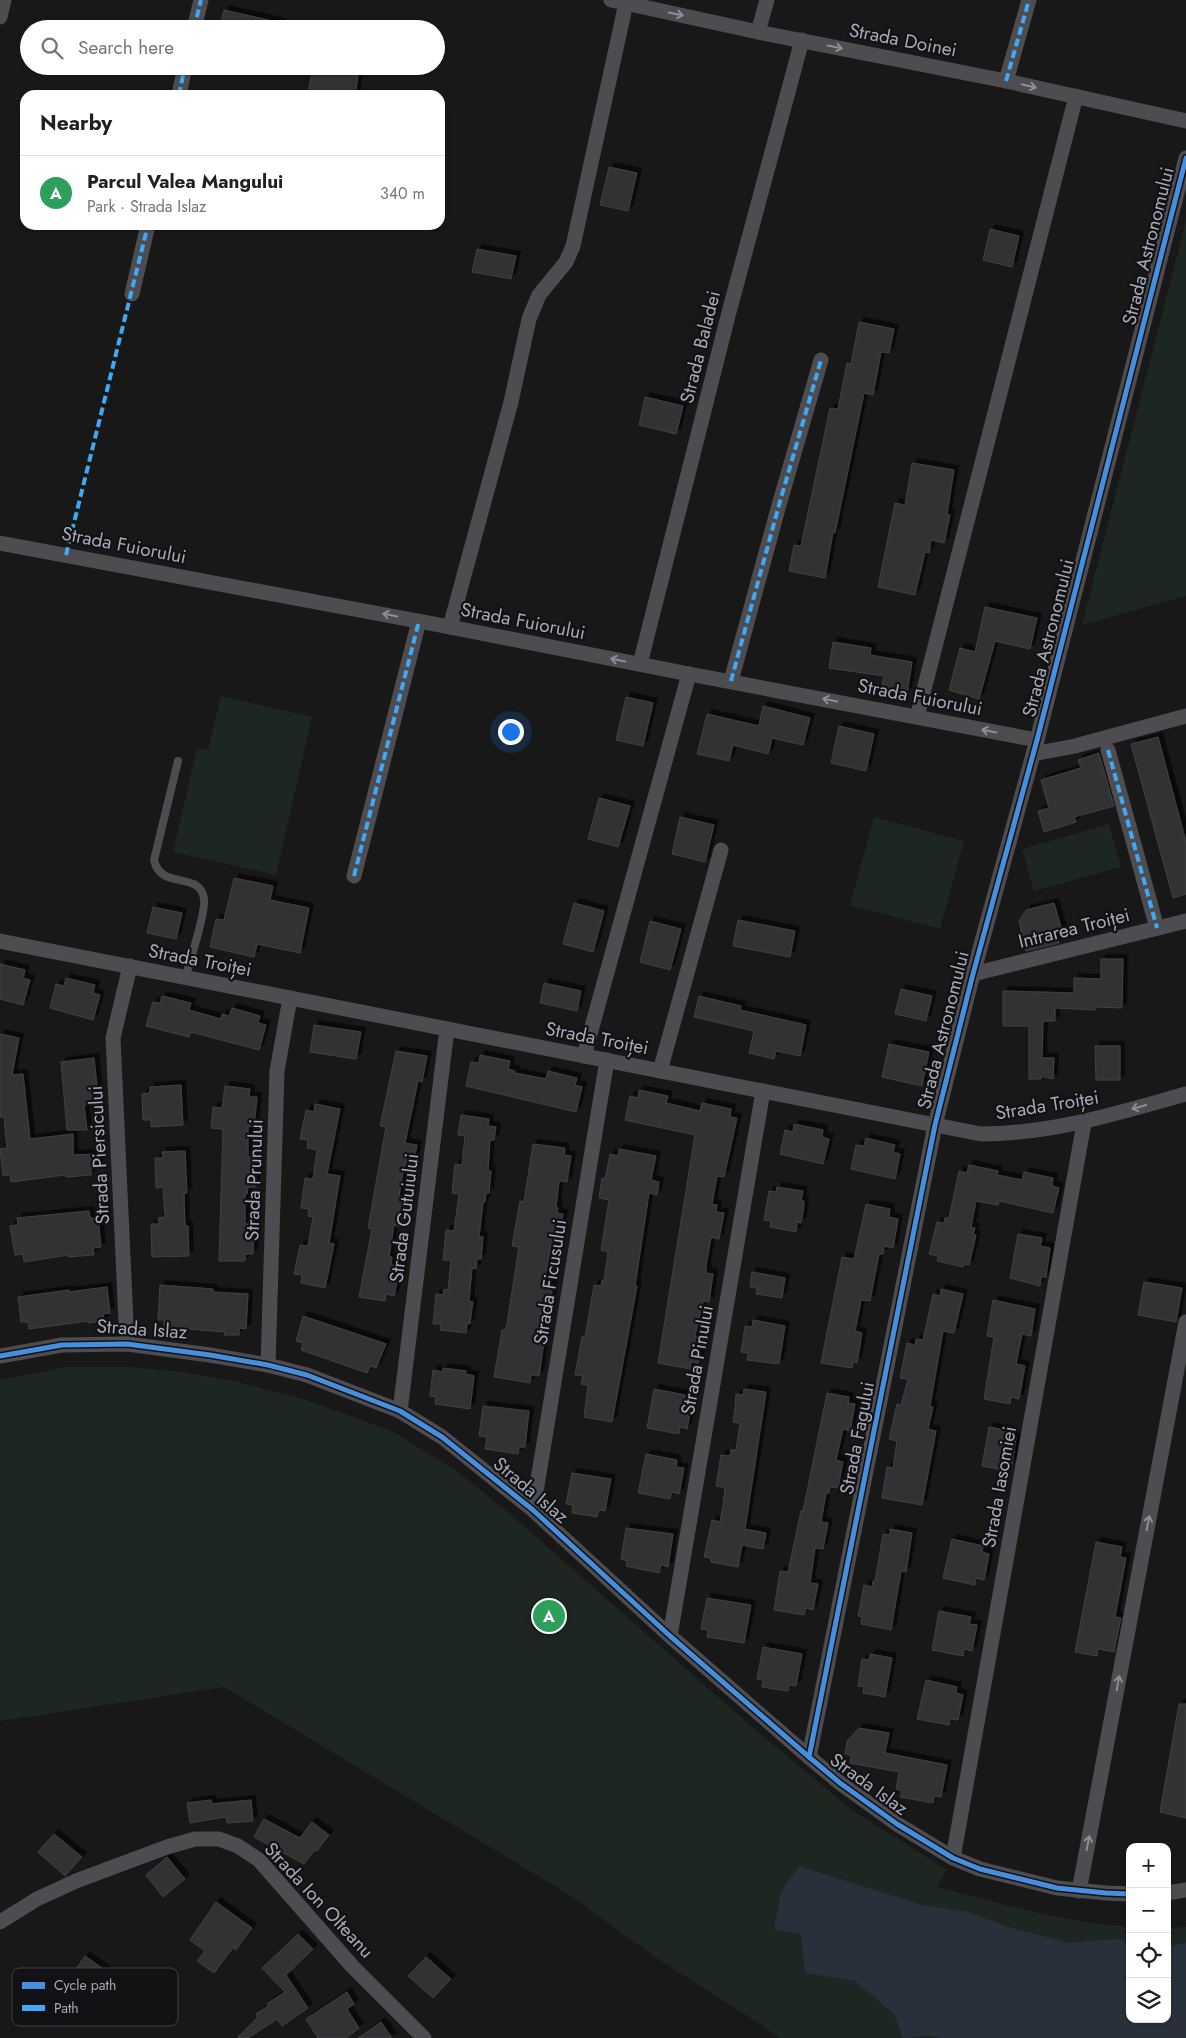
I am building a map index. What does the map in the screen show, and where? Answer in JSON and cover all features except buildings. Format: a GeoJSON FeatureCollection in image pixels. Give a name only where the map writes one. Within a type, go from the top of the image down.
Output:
{"type":"FeatureCollection","features":[{"type":"Feature","properties":{"kind":"street"},"geometry":{"type":"LineString","coordinates":[[0,17],[4,0]]}},
{"type":"Feature","properties":{"kind":"street"},"geometry":{"type":"LineString","coordinates":[[196,20],[201,0]]}},
{"type":"Feature","properties":{"kind":"street"},"geometry":{"type":"LineString","coordinates":[[758,32],[767,0]]}},
{"type":"Feature","properties":{"kind":"street"},"geometry":{"type":"LineString","coordinates":[[1006,81],[1029,0]]}},
{"type":"Feature","properties":{"kind":"street"},"geometry":{"type":"LineString","coordinates":[[450,627],[511,402],[529,319],[539,295],[566,262],[573,246],[618,2]]}},
{"type":"Feature","properties":{"kind":"street","name":"Strada Doinei"},"geometry":{"type":"LineString","coordinates":[[618,2],[1006,81],[1186,121]]}},
{"type":"Feature","properties":{"kind":"street","name":"Strada Baladei"},"geometry":{"type":"LineString","coordinates":[[640,664],[728,316],[802,40]]}},
{"type":"Feature","properties":{"kind":"street"},"geometry":{"type":"LineString","coordinates":[[180,90],[183,75]]}},
{"type":"Feature","properties":{"kind":"street"},"geometry":{"type":"LineString","coordinates":[[916,717],[1076,96]]}},
{"type":"Feature","properties":{"kind":"street","name":"Strada Astronomului"},"geometry":{"type":"LineString","coordinates":[[935,1125],[972,974],[1035,747],[1186,158]]}},
{"type":"Feature","properties":{"kind":"street"},"geometry":{"type":"LineString","coordinates":[[132,294],[147,230]]}},
{"type":"Feature","properties":{"kind":"street"},"geometry":{"type":"LineString","coordinates":[[731,681],[821,360]]}},
{"type":"Feature","properties":{"kind":"street","name":"Strada Fuiorului"},"geometry":{"type":"LineString","coordinates":[[0,543],[419,621],[916,717],[1035,747]]}},
{"type":"Feature","properties":{"kind":"street"},"geometry":{"type":"LineString","coordinates":[[354,876],[419,621]]}},
{"type":"Feature","properties":{"kind":"street"},"geometry":{"type":"LineString","coordinates":[[584,1056],[689,674]]}},
{"type":"Feature","properties":{"kind":"street"},"geometry":{"type":"LineString","coordinates":[[1035,747],[1075,746],[1186,716]]}},
{"type":"Feature","properties":{"kind":"street"},"geometry":{"type":"LineString","coordinates":[[1108,750],[1157,928]]}},
{"type":"Feature","properties":{"kind":"street"},"geometry":{"type":"LineString","coordinates":[[660,1070],[721,850]]}},
{"type":"Feature","properties":{"kind":"street","name":"Intrarea Troiței"},"geometry":{"type":"LineString","coordinates":[[972,974],[1186,921]]}},
{"type":"Feature","properties":{"kind":"street","name":"Strada Troiței"},"geometry":{"type":"LineString","coordinates":[[0,941],[981,1134],[1009,1134],[1084,1123],[1186,1094]]}},
{"type":"Feature","properties":{"kind":"street","name":"Strada Piersicului"},"geometry":{"type":"LineString","coordinates":[[127,1344],[114,1038],[130,966]]}},
{"type":"Feature","properties":{"kind":"street","name":"Strada Prunului"},"geometry":{"type":"LineString","coordinates":[[268,1365],[277,1071],[290,998]]}},
{"type":"Feature","properties":{"kind":"street","name":"Strada Gutuiului"},"geometry":{"type":"LineString","coordinates":[[400,1411],[447,1029]]}},
{"type":"Feature","properties":{"kind":"street","name":"Strada Ficusului"},"geometry":{"type":"LineString","coordinates":[[533,1510],[606,1060]]}},
{"type":"Feature","properties":{"kind":"street","name":"Strada Pinului"},"geometry":{"type":"LineString","coordinates":[[670,1636],[763,1091]]}},
{"type":"Feature","properties":{"kind":"street","name":"Strada Iasomiei"},"geometry":{"type":"LineString","coordinates":[[953,1858],[1084,1123]]}},
{"type":"Feature","properties":{"kind":"street","name":"Strada Fagului"},"geometry":{"type":"LineString","coordinates":[[809,1757],[935,1125]]}},
{"type":"Feature","properties":{"kind":"street"},"geometry":{"type":"LineString","coordinates":[[1079,1891],[1186,1322]]}},
{"type":"Feature","properties":{"kind":"street","name":"Strada Islaz"},"geometry":{"type":"LineString","coordinates":[[0,1356],[62,1345],[127,1344],[210,1354],[268,1365],[307,1375],[400,1411],[442,1437],[533,1510],[670,1636],[840,1784],[897,1824],[953,1858],[1008,1877],[1079,1891],[1126,1894]]}},
{"type":"Feature","properties":{"kind":"street","name":"Strada Ion Olteanu"},"geometry":{"type":"LineString","coordinates":[[0,1922],[37,1899],[76,1881],[167,1847],[195,1839],[219,1839],[238,1846],[259,1860],[352,1966],[424,2038]]}},
{"type":"Feature","properties":{"kind":"street"},"geometry":{"type":"LineString","coordinates":[[1171,1892],[1186,1890]]}},
{"type":"Feature","properties":{"kind":"lane"},"geometry":{"type":"LineString","coordinates":[[178,761],[154,860],[158,871],[163,875],[196,884],[203,895],[204,908],[185,978]]}},
{"type":"Feature","properties":{"kind":"shaded area"},"geometry":{"type":"Polygon","coordinates":[[[1186,221],[1186,596],[1082,625],[1186,221]]]}},
{"type":"Feature","properties":{"kind":"shaded area"},"geometry":{"type":"Polygon","coordinates":[[[221,696],[312,717],[276,875],[173,852],[197,748],[208,750],[221,696]]]}},
{"type":"Feature","properties":{"kind":"shaded area"},"geometry":{"type":"Polygon","coordinates":[[[874,817],[964,841],[940,929],[850,905],[874,817]]]}},
{"type":"Feature","properties":{"kind":"shaded area"},"geometry":{"type":"Polygon","coordinates":[[[1109,824],[1121,867],[1034,891],[1022,849],[1109,824]]]}},
{"type":"Feature","properties":{"kind":"shaded area"},"geometry":{"type":"Polygon","coordinates":[[[67,1367],[130,1367],[183,1372],[238,1382],[306,1400],[392,1431],[455,1470],[502,1507],[758,1732],[852,1810],[947,1870],[937,1887],[1057,1917],[1126,1927],[1126,2023],[1171,2023],[1171,1928],[1186,1927],[1186,2038],[779,2038],[658,1959],[568,1894],[224,1687],[0,1721],[0,1380],[67,1367]]]}},
{"type":"Feature","properties":{"kind":"shaded area"},"geometry":{"type":"Polygon","coordinates":[[[799,1866],[922,1905],[965,1911],[1011,1928],[1070,1943],[1116,1939],[1126,1941],[1126,2023],[1171,2023],[1171,1946],[1186,1943],[1186,2038],[941,2038],[926,2036],[903,2038],[894,2014],[855,1981],[805,1973],[801,1934],[774,1929],[781,1892],[799,1866]]]}},
{"type":"Feature","properties":{"kind":"marked path"},"geometry":{"type":"LineString","coordinates":[[196,20],[201,0]]}},
{"type":"Feature","properties":{"kind":"marked path"},"geometry":{"type":"LineString","coordinates":[[1006,81],[1029,0]]}},
{"type":"Feature","properties":{"kind":"marked path"},"geometry":{"type":"LineString","coordinates":[[180,90],[183,75]]}},
{"type":"Feature","properties":{"kind":"marked path"},"geometry":{"type":"LineString","coordinates":[[66,555],[147,230]]}},
{"type":"Feature","properties":{"kind":"marked path"},"geometry":{"type":"LineString","coordinates":[[731,681],[821,360]]}},
{"type":"Feature","properties":{"kind":"marked path"},"geometry":{"type":"LineString","coordinates":[[354,876],[419,621]]}},
{"type":"Feature","properties":{"kind":"marked path"},"geometry":{"type":"LineString","coordinates":[[1108,750],[1157,928]]}},
{"type":"Feature","properties":{"kind":"cycle path"},"geometry":{"type":"LineString","coordinates":[[809,1757],[935,1125],[973,974],[1037,740],[1186,158]]}},
{"type":"Feature","properties":{"kind":"cycle path"},"geometry":{"type":"LineString","coordinates":[[0,1356],[62,1345],[127,1344],[210,1355],[268,1365],[307,1375],[400,1411],[442,1437],[533,1510],[670,1636],[809,1757],[840,1783],[897,1824],[953,1858],[980,1869],[1057,1888],[1126,1894]]}},
{"type":"Feature","properties":{"kind":"place","name":"Parcul Valea Mangului"},"geometry":{"type":"Point","coordinates":[549,1616]}}]}
